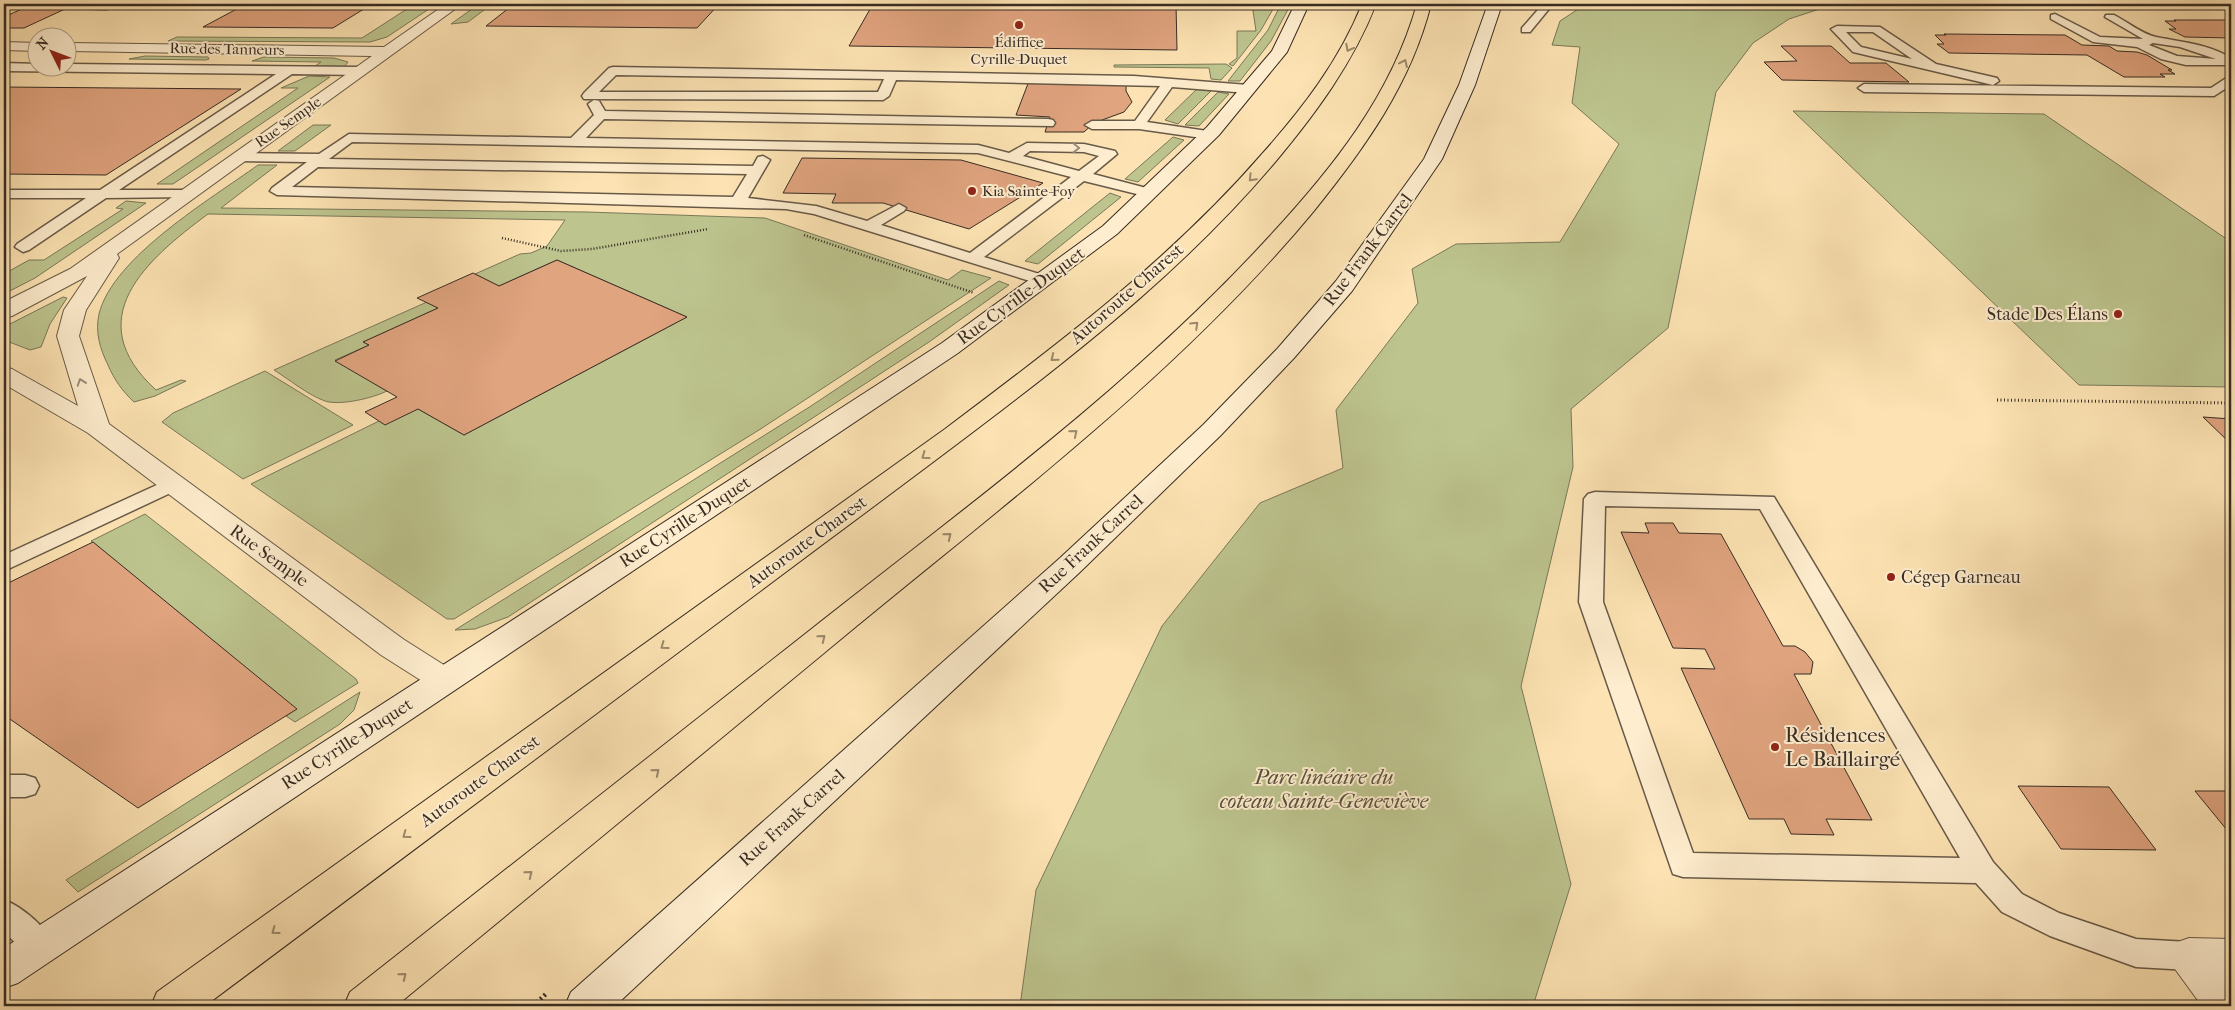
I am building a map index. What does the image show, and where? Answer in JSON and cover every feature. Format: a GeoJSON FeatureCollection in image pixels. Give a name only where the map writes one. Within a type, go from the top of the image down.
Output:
{"type":"FeatureCollection","features":[{"type":"Feature","properties":{"kind":"highway","name":"Autoroute Charest"},"geometry":{"type":"LineString","coordinates":[[172,1006],[1011,392],[1106,315],[1212,219],[1264,165],[1303,118],[1332,77],[1353,41],[1369,4]]}},
{"type":"Feature","properties":{"kind":"highway"},"geometry":{"type":"LineString","coordinates":[[365,1006],[1042,460],[1147,371],[1226,295],[1287,230],[1352,150],[1386,99],[1406,59],[1424,4]]}},
{"type":"Feature","properties":{"kind":"street","name":"Rue Semple"},"geometry":{"type":"LineString","coordinates":[[4,311],[77,273],[455,4]]}},
{"type":"Feature","properties":{"kind":"street","name":"Rue Cyrille-Duquet"},"geometry":{"type":"LineString","coordinates":[[4,970],[950,348],[1043,280],[1110,230],[1209,135],[1279,52],[1302,4]]}},
{"type":"Feature","properties":{"kind":"street","name":"Rue Frank-Carrel"},"geometry":{"type":"LineString","coordinates":[[586,1006],[1070,565],[1212,430],[1286,353],[1344,286],[1433,159],[1467,84],[1495,4]]}},
{"type":"Feature","properties":{"kind":"street"},"geometry":{"type":"LineString","coordinates":[[4,46],[28,47]]}},
{"type":"Feature","properties":{"kind":"street","name":"Rue des Tanneurs"},"geometry":{"type":"LineString","coordinates":[[78,47],[386,52]]}},
{"type":"Feature","properties":{"kind":"street","name":"Rue Semple"},"geometry":{"type":"LineString","coordinates":[[97,428],[68,336],[75,310],[121,241]]}},
{"type":"Feature","properties":{"kind":"street","name":"Rue Semple"},"geometry":{"type":"LineString","coordinates":[[4,374],[97,428],[392,647],[444,680]]}},
{"type":"Feature","properties":{"kind":"street"},"geometry":{"type":"LineString","coordinates":[[2189,956],[2231,957]]}},
{"type":"Feature","properties":{"kind":"street"},"geometry":{"type":"LineString","coordinates":[[2189,956],[2226,1006]]}},
{"type":"Feature","properties":{"kind":"lane"},"geometry":{"type":"LineString","coordinates":[[1526,30],[1548,4]]}},
{"type":"Feature","properties":{"kind":"lane"},"geometry":{"type":"LineString","coordinates":[[2110,17],[2148,42]]}},
{"type":"Feature","properties":{"kind":"lane"},"geometry":{"type":"LineString","coordinates":[[2054,18],[2097,40],[2148,42],[2204,49],[2222,55],[2231,62]]}},
{"type":"Feature","properties":{"kind":"lane"},"geometry":{"type":"LineString","coordinates":[[1932,67],[1876,29],[1837,29],[1857,50],[2006,84],[2022,90]]}},
{"type":"Feature","properties":{"kind":"lane"},"geometry":{"type":"LineString","coordinates":[[213,70],[246,50]]}},
{"type":"Feature","properties":{"kind":"lane"},"geometry":{"type":"LineString","coordinates":[[4,67],[359,71]]}},
{"type":"Feature","properties":{"kind":"lane"},"geometry":{"type":"LineString","coordinates":[[23,246],[290,70]]}},
{"type":"Feature","properties":{"kind":"lane"},"geometry":{"type":"LineString","coordinates":[[588,96],[613,70],[1169,82],[1248,89]]}},
{"type":"Feature","properties":{"kind":"lane"},"geometry":{"type":"LineString","coordinates":[[872,120],[892,75]]}},
{"type":"Feature","properties":{"kind":"lane"},"geometry":{"type":"LineString","coordinates":[[1864,88],[2214,92],[2231,79]]}},
{"type":"Feature","properties":{"kind":"lane"},"geometry":{"type":"LineString","coordinates":[[1139,125],[1169,82]]}},
{"type":"Feature","properties":{"kind":"lane"},"geometry":{"type":"LineString","coordinates":[[588,96],[882,96]]}},
{"type":"Feature","properties":{"kind":"lane"},"geometry":{"type":"LineString","coordinates":[[588,96],[602,116]]}},
{"type":"Feature","properties":{"kind":"lane"},"geometry":{"type":"LineString","coordinates":[[575,142],[602,116],[1048,123]]}},
{"type":"Feature","properties":{"kind":"lane"},"geometry":{"type":"LineString","coordinates":[[1027,147],[1032,123]]}},
{"type":"Feature","properties":{"kind":"lane"},"geometry":{"type":"LineString","coordinates":[[1092,125],[1139,125],[1209,135]]}},
{"type":"Feature","properties":{"kind":"lane"},"geometry":{"type":"LineString","coordinates":[[1043,280],[816,210],[786,205],[738,202],[277,191],[349,138],[978,149],[1149,193]]}},
{"type":"Feature","properties":{"kind":"lane"},"geometry":{"type":"LineString","coordinates":[[738,202],[772,145]]}},
{"type":"Feature","properties":{"kind":"lane"},"geometry":{"type":"LineString","coordinates":[[972,259],[1110,154],[1084,148],[1027,147],[980,165]]}},
{"type":"Feature","properties":{"kind":"lane"},"geometry":{"type":"LineString","coordinates":[[238,157],[318,161],[757,170]]}},
{"type":"Feature","properties":{"kind":"lane"},"geometry":{"type":"LineString","coordinates":[[4,194],[186,194]]}},
{"type":"Feature","properties":{"kind":"lane"},"geometry":{"type":"LineString","coordinates":[[869,226],[899,208]]}},
{"type":"Feature","properties":{"kind":"lane"},"geometry":{"type":"LineString","coordinates":[[4,564],[172,484]]}},
{"type":"Feature","properties":{"kind":"lane"},"geometry":{"type":"LineString","coordinates":[[1983,871],[1683,865],[1591,602],[1595,499],[1767,502],[1983,871],[2012,903],[2050,924],[2136,953],[2189,956]]}},
{"type":"Feature","properties":{"kind":"lane"},"geometry":{"type":"LineString","coordinates":[[4,913],[40,946]]}},
{"type":"Feature","properties":{"kind":"path"},"geometry":{"type":"LineString","coordinates":[[502,238],[561,251],[592,249],[710,228]]}},
{"type":"Feature","properties":{"kind":"path"},"geometry":{"type":"LineString","coordinates":[[797,232],[974,292]]}},
{"type":"Feature","properties":{"kind":"path"},"geometry":{"type":"LineString","coordinates":[[1997,400],[2231,403]]}},
{"type":"Feature","properties":{"kind":"path"},"geometry":{"type":"LineString","coordinates":[[533,1006],[555,987]]}},
{"type":"Feature","properties":{"kind":"green space"},"geometry":{"type":"Polygon","coordinates":[[[479,4],[492,4],[468,22],[451,24],[479,4]]]}},
{"type":"Feature","properties":{"kind":"green space"},"geometry":{"type":"Polygon","coordinates":[[[1252,4],[1276,4],[1261,30],[1233,66],[1229,64],[1237,58],[1237,31],[1256,31],[1252,4]]]}},
{"type":"Feature","properties":{"kind":"green space"},"geometry":{"type":"Polygon","coordinates":[[[1281,4],[1291,4],[1271,41],[1240,81],[1228,81],[1268,30],[1281,4]]]}},
{"type":"Feature","properties":{"kind":"green space","name":"Parc linéaire du coteau Sainte-Geneviève"},"geometry":{"type":"Polygon","coordinates":[[[1586,4],[1835,4],[1789,19],[1753,43],[1716,92],[1668,328],[1571,409],[1573,467],[1521,686],[1571,884],[1533,1006],[1020,1006],[1036,890],[1162,626],[1260,503],[1343,468],[1336,410],[1418,303],[1412,269],[1456,244],[1560,242],[1619,144],[1572,103],[1580,47],[1552,45],[1560,21],[1586,4]]]}},
{"type":"Feature","properties":{"kind":"green space"},"geometry":{"type":"Polygon","coordinates":[[[410,7],[432,7],[387,37],[370,42],[168,41],[177,37],[362,38],[410,7]]]}},
{"type":"Feature","properties":{"kind":"green space"},"geometry":{"type":"Polygon","coordinates":[[[145,56],[208,57],[209,59],[129,59],[145,56]]]}},
{"type":"Feature","properties":{"kind":"green space"},"geometry":{"type":"Polygon","coordinates":[[[264,57],[334,58],[348,62],[344,67],[312,68],[321,62],[252,61],[264,57]]]}},
{"type":"Feature","properties":{"kind":"green space"},"geometry":{"type":"Polygon","coordinates":[[[1226,64],[1232,68],[1221,80],[1211,79],[1209,68],[1114,67],[1114,65],[1226,64]]]}},
{"type":"Feature","properties":{"kind":"green space"},"geometry":{"type":"Polygon","coordinates":[[[309,76],[330,77],[173,184],[157,184],[298,88],[281,88],[309,76]]]}},
{"type":"Feature","properties":{"kind":"green space"},"geometry":{"type":"Polygon","coordinates":[[[1197,89],[1211,91],[1178,124],[1165,120],[1197,89]]]}},
{"type":"Feature","properties":{"kind":"green space"},"geometry":{"type":"Polygon","coordinates":[[[1218,92],[1229,94],[1199,126],[1185,125],[1218,92]]]}},
{"type":"Feature","properties":{"kind":"green space","name":"Stade Des Élans"},"geometry":{"type":"Polygon","coordinates":[[[1793,111],[2044,114],[2231,242],[2231,387],[2079,385],[1793,111]]]}},
{"type":"Feature","properties":{"kind":"green space"},"geometry":{"type":"Polygon","coordinates":[[[313,125],[331,125],[295,151],[278,151],[313,125]]]}},
{"type":"Feature","properties":{"kind":"green space"},"geometry":{"type":"Polygon","coordinates":[[[1173,137],[1184,140],[1138,182],[1125,179],[1173,137]]]}},
{"type":"Feature","properties":{"kind":"green space"},"geometry":{"type":"Polygon","coordinates":[[[258,165],[277,165],[221,208],[587,212],[765,218],[948,280],[962,270],[991,278],[759,430],[454,619],[447,619],[251,484],[379,421],[418,409],[464,435],[687,317],[557,260],[499,286],[475,274],[520,254],[531,253],[547,246],[565,220],[208,214],[163,251],[144,271],[130,293],[122,315],[122,339],[133,364],[156,390],[181,380],[186,381],[155,396],[134,402],[113,375],[99,340],[99,314],[108,293],[123,271],[166,231],[258,165]]]}},
{"type":"Feature","properties":{"kind":"green space"},"geometry":{"type":"Polygon","coordinates":[[[1110,193],[1121,197],[1038,264],[1025,261],[1110,193]]]}},
{"type":"Feature","properties":{"kind":"green space"},"geometry":{"type":"Polygon","coordinates":[[[126,201],[146,203],[35,278],[4,294],[4,274],[29,260],[44,260],[123,209],[116,208],[126,201]]]}},
{"type":"Feature","properties":{"kind":"green space"},"geometry":{"type":"Polygon","coordinates":[[[999,281],[1009,285],[929,342],[508,617],[475,629],[455,630],[811,406],[999,281]]]}},
{"type":"Feature","properties":{"kind":"green space"},"geometry":{"type":"Polygon","coordinates":[[[63,297],[67,298],[50,324],[41,347],[30,350],[4,340],[4,327],[63,297]]]}},
{"type":"Feature","properties":{"kind":"green space"},"geometry":{"type":"Polygon","coordinates":[[[427,302],[438,308],[363,342],[369,345],[335,360],[387,391],[356,401],[339,403],[325,401],[312,395],[274,370],[427,302]]]}},
{"type":"Feature","properties":{"kind":"green space"},"geometry":{"type":"Polygon","coordinates":[[[265,371],[353,425],[243,479],[162,422],[173,413],[265,371]]]}},
{"type":"Feature","properties":{"kind":"green space"},"geometry":{"type":"Polygon","coordinates":[[[145,514],[356,679],[358,683],[295,722],[286,716],[296,709],[91,541],[145,514]]]}},
{"type":"Feature","properties":{"kind":"green space"},"geometry":{"type":"Polygon","coordinates":[[[360,692],[354,710],[340,724],[78,892],[66,880],[360,692]]]}},
{"type":"Feature","properties":{"kind":"building"},"geometry":{"type":"Polygon","coordinates":[[[33,4],[119,4],[107,10],[65,9],[24,28],[4,28],[4,17],[33,4]]]}},
{"type":"Feature","properties":{"kind":"building"},"geometry":{"type":"Polygon","coordinates":[[[246,4],[372,4],[333,28],[203,27],[246,4]]]}},
{"type":"Feature","properties":{"kind":"building"},"geometry":{"type":"Polygon","coordinates":[[[514,4],[719,4],[697,28],[486,26],[514,4]]]}},
{"type":"Feature","properties":{"kind":"building","name":"Édiffice Cyrille-Duquet"},"geometry":{"type":"Polygon","coordinates":[[[873,4],[1176,4],[1177,50],[849,46],[873,4]]]}},
{"type":"Feature","properties":{"kind":"building"},"geometry":{"type":"Polygon","coordinates":[[[2174,20],[2231,20],[2231,38],[2185,37],[2169,29],[2176,29],[2165,21],[2176,21],[2174,20]]]}},
{"type":"Feature","properties":{"kind":"building"},"geometry":{"type":"Polygon","coordinates":[[[1944,34],[2065,35],[2082,45],[2109,46],[2117,51],[2137,52],[2147,55],[2172,70],[2168,70],[2175,74],[2160,74],[2165,77],[2124,77],[2087,55],[1949,53],[1937,44],[1944,44],[1935,35],[1946,35],[1944,34]]]}},
{"type":"Feature","properties":{"kind":"building"},"geometry":{"type":"Polygon","coordinates":[[[1781,46],[1831,46],[1850,63],[1886,63],[1909,82],[1782,80],[1764,62],[1797,61],[1781,46]]]}},
{"type":"Feature","properties":{"kind":"building"},"geometry":{"type":"Polygon","coordinates":[[[1029,81],[1126,83],[1126,91],[1132,102],[1124,112],[1094,123],[1084,132],[1045,132],[1050,117],[1016,115],[1029,81]]]}},
{"type":"Feature","properties":{"kind":"building"},"geometry":{"type":"Polygon","coordinates":[[[4,87],[241,89],[106,175],[4,174],[4,87]]]}},
{"type":"Feature","properties":{"kind":"building"},"geometry":{"type":"Polygon","coordinates":[[[802,158],[961,160],[1043,183],[969,229],[883,203],[832,203],[836,194],[783,193],[802,158]]]}},
{"type":"Feature","properties":{"kind":"building"},"geometry":{"type":"Polygon","coordinates":[[[557,260],[687,317],[464,435],[418,409],[385,425],[365,412],[397,397],[335,361],[369,345],[363,342],[438,308],[417,298],[473,273],[499,286],[557,260]]]}},
{"type":"Feature","properties":{"kind":"building"},"geometry":{"type":"Polygon","coordinates":[[[2203,417],[2231,419],[2231,444],[2203,417]]]}},
{"type":"Feature","properties":{"kind":"building","name":"Résidences Le Baillairgé"},"geometry":{"type":"Polygon","coordinates":[[[1645,523],[1673,523],[1679,533],[1721,534],[1783,646],[1795,646],[1805,652],[1813,662],[1811,674],[1794,674],[1872,820],[1826,819],[1834,835],[1791,834],[1784,819],[1749,819],[1681,668],[1715,669],[1705,649],[1673,648],[1621,532],[1649,533],[1645,523]]]}},
{"type":"Feature","properties":{"kind":"building"},"geometry":{"type":"Polygon","coordinates":[[[93,542],[297,709],[138,808],[4,715],[4,585],[93,542]]]}},
{"type":"Feature","properties":{"kind":"building"},"geometry":{"type":"Polygon","coordinates":[[[2018,786],[2109,787],[2156,850],[2061,849],[2018,786]]]}},
{"type":"Feature","properties":{"kind":"building"},"geometry":{"type":"Polygon","coordinates":[[[2195,791],[2231,791],[2231,835],[2195,791]]]}},
{"type":"Feature","properties":{"kind":"place","name":"Édiffice Cyrille-Duquet"},"geometry":{"type":"Point","coordinates":[1019,25]}},
{"type":"Feature","properties":{"kind":"place","name":"Kia Sainte-Foy"},"geometry":{"type":"Point","coordinates":[972,191]}},
{"type":"Feature","properties":{"kind":"place","name":"Stade Des Élans"},"geometry":{"type":"Point","coordinates":[2118,314]}},
{"type":"Feature","properties":{"kind":"place","name":"Cégep Garneau"},"geometry":{"type":"Point","coordinates":[1891,577]}},
{"type":"Feature","properties":{"kind":"place","name":"Résidences Le Baillairgé"},"geometry":{"type":"Point","coordinates":[1775,747]}}]}
